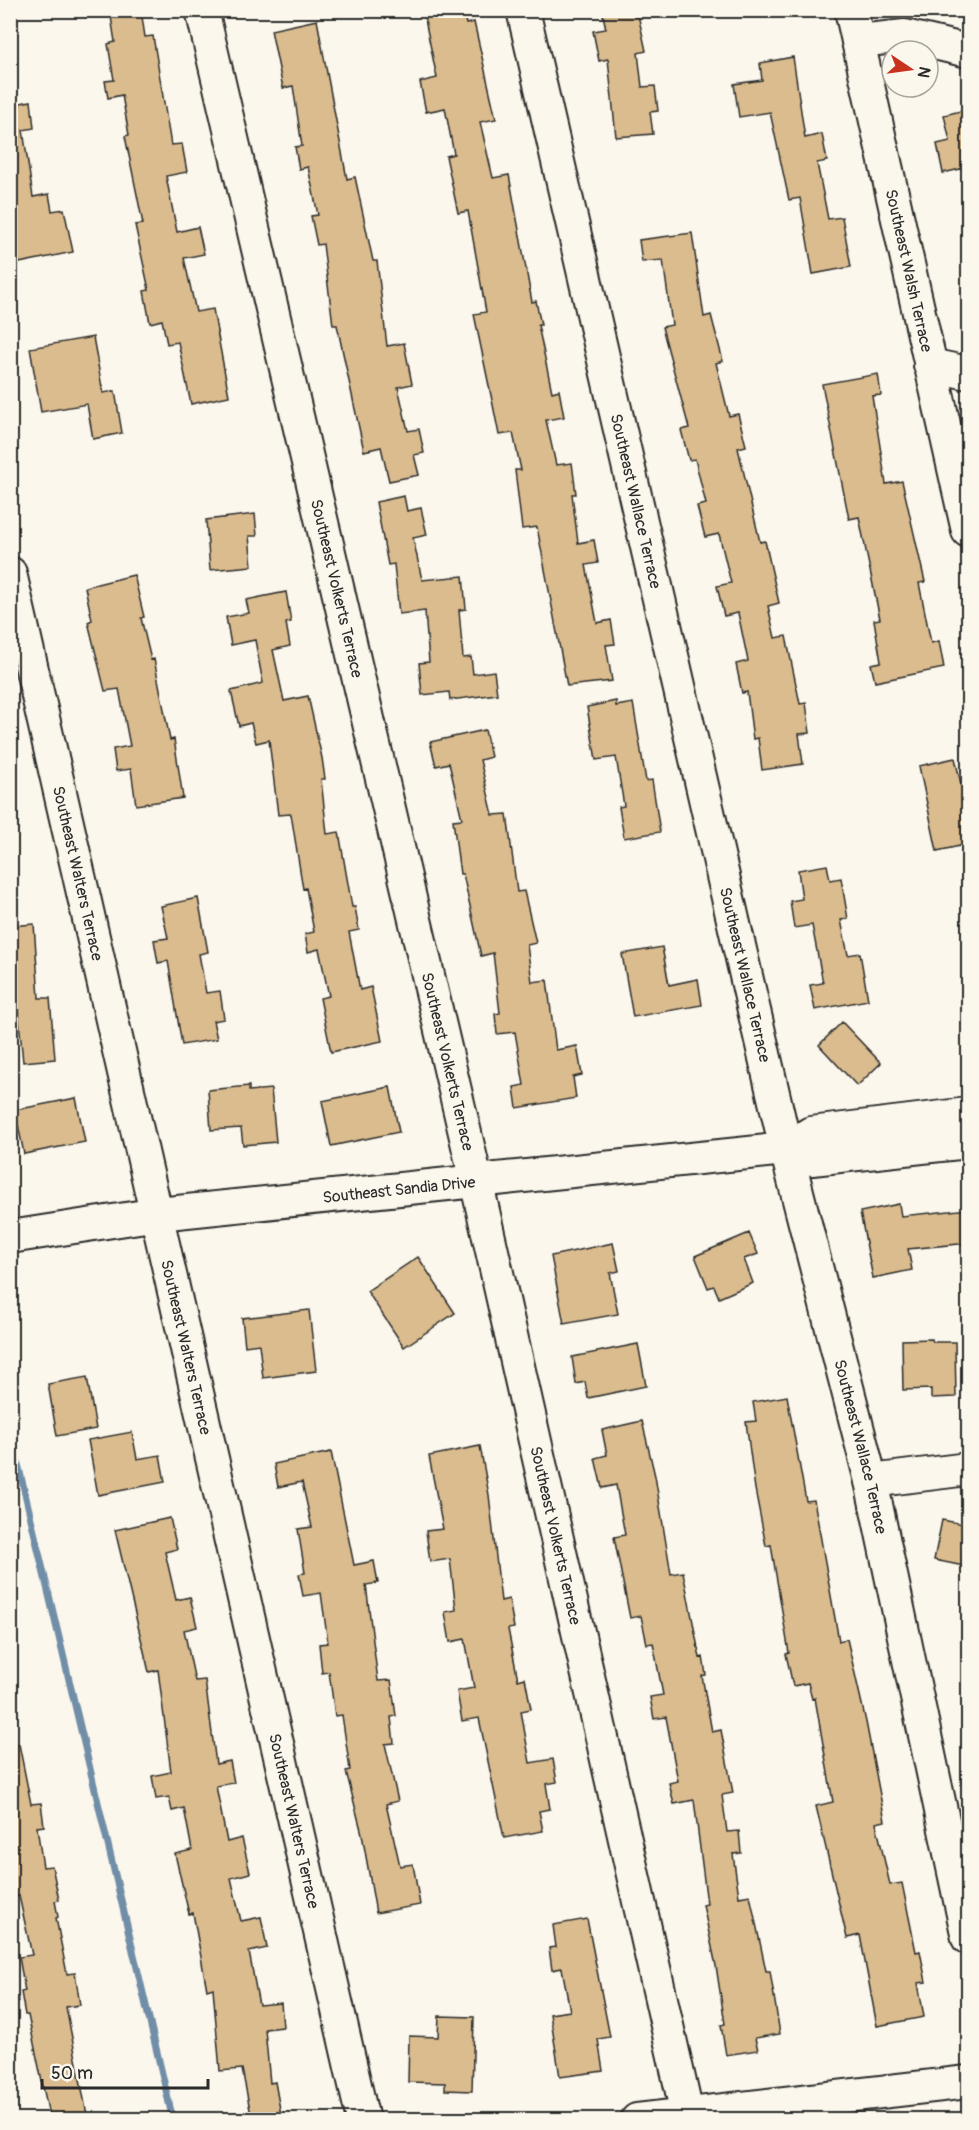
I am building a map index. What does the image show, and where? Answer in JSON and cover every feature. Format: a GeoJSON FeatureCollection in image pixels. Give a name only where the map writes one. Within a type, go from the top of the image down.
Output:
{"type":"FeatureCollection","features":[{"type":"Feature","properties":{"kind":"street","name":"Southeast Volkerts Terrace"},"geometry":{"type":"LineString","coordinates":[[202,10],[476,1180],[687,2114]]}},
{"type":"Feature","properties":{"kind":"street","name":"Southeast Wallace Terrace"},"geometry":{"type":"LineString","coordinates":[[523,10],[786,1149],[871,1481],[969,1938]]}},
{"type":"Feature","properties":{"kind":"street","name":"Southeast Walsh Terrace"},"geometry":{"type":"LineString","coordinates":[[851,10],[969,531]]}},
{"type":"Feature","properties":{"kind":"street"},"geometry":{"type":"LineString","coordinates":[[858,41],[905,36],[969,51]]}},
{"type":"Feature","properties":{"kind":"street"},"geometry":{"type":"LineString","coordinates":[[930,365],[969,373]]}},
{"type":"Feature","properties":{"kind":"street","name":"Southeast Walters Terrace"},"geometry":{"type":"LineString","coordinates":[[10,573],[363,2120]]}},
{"type":"Feature","properties":{"kind":"street","name":"Southeast Sandia Drive"},"geometry":{"type":"LineString","coordinates":[[786,1149],[811,1133],[969,1114]]}},
{"type":"Feature","properties":{"kind":"street","name":"Southeast Sandia Drive"},"geometry":{"type":"LineString","coordinates":[[10,1237],[158,1214],[786,1149],[812,1159],[969,1142]]}},
{"type":"Feature","properties":{"kind":"street"},"geometry":{"type":"LineString","coordinates":[[871,1481],[969,1469]]}},
{"type":"Feature","properties":{"kind":"street"},"geometry":{"type":"LineString","coordinates":[[637,2120],[969,2082]]}},
{"type":"Feature","properties":{"kind":"building"},"geometry":{"type":"Polygon","coordinates":[[[110,10],[141,10],[145,37],[153,36],[171,145],[182,144],[187,172],[166,176],[177,232],[198,227],[204,254],[184,258],[196,312],[213,309],[229,396],[191,404],[178,342],[167,344],[162,320],[150,323],[144,291],[149,290],[135,225],[143,224],[125,136],[129,135],[122,95],[108,98],[105,81],[114,80],[108,44],[115,42],[110,10]]]}},
{"type":"Feature","properties":{"kind":"building"},"geometry":{"type":"Polygon","coordinates":[[[423,10],[463,10],[466,24],[474,22],[496,119],[480,122],[493,178],[509,175],[532,302],[536,301],[541,325],[538,325],[552,392],[559,390],[564,417],[546,420],[556,465],[572,463],[576,494],[572,494],[578,543],[594,540],[598,563],[586,565],[597,623],[611,620],[615,644],[606,645],[612,681],[567,686],[537,527],[522,529],[515,470],[521,470],[513,433],[499,435],[474,314],[486,312],[468,211],[458,213],[446,156],[454,154],[445,108],[426,112],[420,82],[437,78],[423,10]]]}},
{"type":"Feature","properties":{"kind":"building"},"geometry":{"type":"Polygon","coordinates":[[[602,10],[637,10],[646,51],[638,53],[642,87],[655,86],[658,111],[650,112],[653,134],[616,137],[608,59],[599,61],[593,31],[606,29],[602,10]]]}},
{"type":"Feature","properties":{"kind":"building"},"geometry":{"type":"Polygon","coordinates":[[[317,20],[347,179],[355,177],[373,261],[377,261],[387,346],[404,343],[412,384],[398,387],[408,431],[419,429],[424,453],[414,455],[419,475],[389,481],[381,447],[364,451],[337,325],[333,325],[323,244],[317,245],[311,216],[318,215],[308,167],[299,169],[295,147],[302,146],[293,86],[283,88],[271,30],[317,20]]]}},
{"type":"Feature","properties":{"kind":"building"},"geometry":{"type":"Polygon","coordinates":[[[793,57],[805,138],[822,134],[827,161],[817,163],[828,219],[842,217],[851,267],[813,274],[800,198],[789,200],[770,112],[739,117],[734,84],[762,80],[760,63],[793,57]]]}},
{"type":"Feature","properties":{"kind":"building"},"geometry":{"type":"Polygon","coordinates":[[[31,101],[34,128],[23,130],[33,197],[49,194],[52,211],[64,209],[73,252],[19,263],[10,221],[10,105],[31,101]]]}},
{"type":"Feature","properties":{"kind":"building"},"geometry":{"type":"Polygon","coordinates":[[[969,109],[969,167],[943,173],[937,144],[950,141],[944,115],[969,109]]]}},
{"type":"Feature","properties":{"kind":"building"},"geometry":{"type":"Polygon","coordinates":[[[692,233],[704,317],[711,315],[723,361],[716,363],[729,416],[738,414],[746,446],[738,448],[760,542],[765,541],[779,603],[768,606],[775,638],[786,636],[800,704],[806,703],[810,733],[799,734],[803,764],[762,770],[758,738],[753,739],[747,692],[742,693],[736,664],[748,661],[738,613],[724,616],[717,586],[731,583],[719,534],[705,537],[697,506],[706,504],[695,459],[689,460],[681,430],[689,428],[662,327],[672,325],[663,260],[642,262],[639,240],[692,233]]]}},
{"type":"Feature","properties":{"kind":"building"},"geometry":{"type":"Polygon","coordinates":[[[93,337],[103,393],[115,391],[122,433],[93,439],[87,404],[41,412],[30,348],[93,337]]]}},
{"type":"Feature","properties":{"kind":"building"},"geometry":{"type":"Polygon","coordinates":[[[878,374],[881,395],[872,396],[886,484],[902,481],[925,582],[919,583],[931,643],[939,641],[944,668],[875,682],[871,664],[881,662],[874,620],[880,619],[859,517],[849,519],[822,384],[878,374]]]}},
{"type":"Feature","properties":{"kind":"building"},"geometry":{"type":"Polygon","coordinates":[[[404,496],[407,511],[421,508],[427,535],[413,538],[422,580],[463,576],[466,609],[459,610],[463,658],[471,657],[473,674],[494,671],[497,694],[450,700],[449,692],[422,695],[419,663],[429,662],[425,611],[399,614],[394,564],[388,565],[376,502],[404,496]]]}},
{"type":"Feature","properties":{"kind":"building"},"geometry":{"type":"Polygon","coordinates":[[[255,514],[257,536],[249,536],[252,566],[210,570],[206,520],[255,514]]]}},
{"type":"Feature","properties":{"kind":"building"},"geometry":{"type":"Polygon","coordinates":[[[134,575],[144,617],[141,618],[151,660],[154,659],[170,740],[174,739],[183,798],[136,805],[131,769],[116,771],[113,749],[130,746],[119,689],[105,691],[88,622],[92,620],[85,587],[134,575]]]}},
{"type":"Feature","properties":{"kind":"building"},"geometry":{"type":"Polygon","coordinates":[[[286,592],[291,622],[286,623],[290,646],[273,650],[284,701],[308,696],[325,779],[321,779],[327,834],[339,832],[352,907],[355,907],[359,930],[349,932],[360,990],[371,987],[382,1041],[331,1052],[320,998],[329,996],[319,949],[308,952],[305,934],[314,932],[306,888],[303,889],[291,814],[278,815],[269,740],[256,743],[251,723],[239,726],[231,691],[263,683],[255,640],[231,645],[226,617],[249,613],[246,600],[286,592]]]}},
{"type":"Feature","properties":{"kind":"building"},"geometry":{"type":"Polygon","coordinates":[[[616,701],[616,706],[633,703],[646,781],[652,780],[660,832],[624,838],[619,807],[624,806],[616,757],[596,760],[587,707],[616,701]]]}},
{"type":"Feature","properties":{"kind":"building"},"geometry":{"type":"Polygon","coordinates":[[[485,730],[491,757],[480,760],[493,815],[507,814],[517,892],[524,891],[536,943],[527,945],[532,982],[547,980],[556,1050],[577,1046],[582,1075],[573,1077],[576,1098],[517,1108],[514,1087],[524,1085],[515,1032],[497,1034],[495,1014],[500,1013],[493,953],[481,956],[463,874],[460,874],[453,820],[462,819],[449,763],[436,766],[430,742],[485,730]]]}},
{"type":"Feature","properties":{"kind":"building"},"geometry":{"type":"Polygon","coordinates":[[[955,758],[964,797],[969,796],[969,844],[937,851],[919,766],[955,758]]]}},
{"type":"Feature","properties":{"kind":"building"},"geometry":{"type":"Polygon","coordinates":[[[827,865],[830,880],[841,878],[848,919],[841,920],[848,955],[860,953],[868,1000],[815,1010],[810,985],[823,983],[812,925],[794,928],[790,901],[802,899],[798,870],[827,865]]]}},
{"type":"Feature","properties":{"kind":"building"},"geometry":{"type":"Polygon","coordinates":[[[198,898],[208,952],[199,954],[206,993],[220,991],[224,1019],[213,1021],[217,1039],[182,1045],[168,961],[158,963],[154,940],[168,938],[161,906],[198,898]]]}},
{"type":"Feature","properties":{"kind":"building"},"geometry":{"type":"Polygon","coordinates":[[[34,924],[39,998],[50,998],[55,1059],[23,1062],[15,978],[10,978],[10,926],[34,924]]]}},
{"type":"Feature","properties":{"kind":"building"},"geometry":{"type":"Polygon","coordinates":[[[662,947],[669,985],[698,979],[702,1005],[633,1017],[622,954],[662,947]]]}},
{"type":"Feature","properties":{"kind":"building"},"geometry":{"type":"Polygon","coordinates":[[[842,1022],[881,1063],[857,1086],[819,1045],[842,1022]]]}},
{"type":"Feature","properties":{"kind":"building"},"geometry":{"type":"Polygon","coordinates":[[[249,1086],[249,1091],[271,1089],[276,1142],[243,1145],[241,1128],[211,1130],[208,1090],[249,1086]]]}},
{"type":"Feature","properties":{"kind":"building"},"geometry":{"type":"Polygon","coordinates":[[[390,1087],[399,1132],[331,1146],[322,1101],[390,1087]]]}},
{"type":"Feature","properties":{"kind":"building"},"geometry":{"type":"Polygon","coordinates":[[[76,1098],[85,1142],[24,1154],[15,1110],[76,1098]]]}},
{"type":"Feature","properties":{"kind":"building"},"geometry":{"type":"Polygon","coordinates":[[[899,1204],[901,1216],[969,1209],[969,1243],[908,1249],[912,1270],[873,1278],[860,1212],[899,1204]]]}},
{"type":"Feature","properties":{"kind":"building"},"geometry":{"type":"Polygon","coordinates":[[[749,1233],[758,1254],[744,1259],[753,1283],[719,1298],[714,1286],[708,1288],[695,1256],[749,1233]]]}},
{"type":"Feature","properties":{"kind":"building"},"geometry":{"type":"Polygon","coordinates":[[[613,1243],[619,1271],[610,1273],[618,1314],[564,1324],[551,1256],[613,1243]]]}},
{"type":"Feature","properties":{"kind":"building"},"geometry":{"type":"Polygon","coordinates":[[[418,1257],[455,1313],[404,1347],[367,1291],[418,1257]]]}},
{"type":"Feature","properties":{"kind":"building"},"geometry":{"type":"Polygon","coordinates":[[[309,1310],[316,1371],[263,1378],[259,1344],[245,1346],[242,1318],[309,1310]]]}},
{"type":"Feature","properties":{"kind":"building"},"geometry":{"type":"Polygon","coordinates":[[[932,1339],[933,1342],[955,1342],[956,1397],[931,1398],[931,1389],[903,1390],[902,1340],[932,1339]]]}},
{"type":"Feature","properties":{"kind":"building"},"geometry":{"type":"Polygon","coordinates":[[[638,1344],[646,1386],[588,1398],[585,1382],[576,1384],[572,1357],[638,1344]]]}},
{"type":"Feature","properties":{"kind":"building"},"geometry":{"type":"Polygon","coordinates":[[[87,1377],[96,1429],[57,1436],[48,1384],[87,1377]]]}},
{"type":"Feature","properties":{"kind":"building"},"geometry":{"type":"Polygon","coordinates":[[[787,1396],[806,1501],[814,1500],[839,1641],[847,1639],[866,1722],[885,1821],[876,1823],[890,1885],[902,1883],[916,1952],[920,1951],[926,1982],[918,1983],[924,2017],[877,2026],[860,1935],[847,1938],[816,1806],[833,1802],[815,1698],[812,1699],[808,1683],[793,1686],[786,1654],[789,1653],[771,1545],[766,1546],[755,1489],[746,1422],[756,1421],[753,1402],[787,1396]]]}},
{"type":"Feature","properties":{"kind":"building"},"geometry":{"type":"Polygon","coordinates":[[[642,1421],[655,1476],[671,1574],[683,1572],[700,1658],[703,1657],[706,1675],[702,1676],[712,1732],[721,1730],[733,1793],[722,1795],[727,1832],[739,1831],[741,1853],[733,1854],[739,1897],[750,1895],[766,1971],[770,1971],[780,2034],[755,2038],[758,2050],[726,2055],[721,2025],[725,2024],[703,1905],[707,1904],[694,1800],[674,1804],[669,1783],[678,1781],[666,1717],[654,1719],[650,1697],[663,1695],[653,1643],[647,1644],[641,1616],[630,1618],[614,1537],[625,1535],[616,1485],[602,1488],[595,1458],[607,1455],[602,1430],[642,1421]]]}},
{"type":"Feature","properties":{"kind":"building"},"geometry":{"type":"Polygon","coordinates":[[[132,1432],[137,1459],[160,1455],[165,1482],[98,1495],[88,1440],[132,1432]]]}},
{"type":"Feature","properties":{"kind":"building"},"geometry":{"type":"Polygon","coordinates":[[[480,1446],[489,1495],[501,1601],[509,1599],[514,1628],[508,1629],[518,1680],[525,1678],[531,1709],[521,1711],[530,1763],[553,1759],[557,1782],[546,1784],[550,1809],[539,1811],[543,1831],[504,1838],[479,1718],[462,1721],[457,1691],[474,1688],[465,1639],[450,1642],[445,1612],[456,1610],[450,1559],[430,1562],[426,1531],[443,1529],[429,1456],[480,1446]]]}},
{"type":"Feature","properties":{"kind":"building"},"geometry":{"type":"Polygon","coordinates":[[[331,1452],[354,1565],[374,1561],[378,1583],[366,1585],[378,1681],[391,1680],[396,1716],[391,1717],[394,1743],[385,1744],[398,1801],[386,1804],[400,1866],[413,1864],[420,1905],[376,1913],[362,1834],[346,1771],[350,1770],[342,1715],[335,1716],[329,1672],[322,1673],[319,1644],[328,1643],[321,1593],[303,1596],[299,1574],[305,1573],[298,1529],[312,1527],[302,1482],[278,1487],[274,1464],[331,1452]]]}},
{"type":"Feature","properties":{"kind":"building"},"geometry":{"type":"Polygon","coordinates":[[[170,1518],[177,1549],[165,1552],[176,1600],[190,1597],[197,1627],[184,1630],[195,1681],[205,1680],[216,1764],[230,1761],[234,1783],[216,1786],[227,1842],[242,1838],[250,1873],[231,1878],[241,1921],[261,1917],[267,1948],[249,1952],[259,2005],[281,2003],[283,2027],[265,2029],[270,2083],[275,2082],[282,2120],[252,2120],[242,2069],[220,2071],[213,1988],[207,1990],[193,1913],[189,1914],[175,1854],[192,1850],[184,1808],[172,1811],[169,1797],[156,1799],[152,1776],[171,1772],[158,1670],[149,1672],[115,1530],[170,1518]]]}},
{"type":"Feature","properties":{"kind":"building"},"geometry":{"type":"Polygon","coordinates":[[[942,1520],[969,1525],[969,1567],[934,1560],[942,1520]]]}},
{"type":"Feature","properties":{"kind":"building"},"geometry":{"type":"Polygon","coordinates":[[[10,1744],[19,1744],[31,1804],[41,1803],[44,1826],[37,1827],[43,1867],[52,1866],[59,1900],[55,1901],[58,1917],[56,1918],[67,1974],[75,1973],[80,2005],[66,2007],[88,2120],[50,2120],[28,2015],[25,2015],[21,1992],[25,1991],[19,1957],[32,1955],[19,1896],[10,1898],[10,1744]]]}},
{"type":"Feature","properties":{"kind":"building"},"geometry":{"type":"Polygon","coordinates":[[[587,1919],[610,2037],[598,2039],[603,2071],[560,2077],[550,2014],[570,2011],[562,1968],[552,1970],[549,1948],[556,1947],[553,1925],[587,1919]]]}},
{"type":"Feature","properties":{"kind":"building"},"geometry":{"type":"Polygon","coordinates":[[[439,2016],[474,2017],[472,2091],[445,2090],[445,2083],[408,2082],[409,2036],[438,2037],[439,2016]]]}},
{"type":"Feature","properties":{"kind":"waterway"},"geometry":{"type":"LineString","coordinates":[[10,1430],[173,2120]]}}]}
